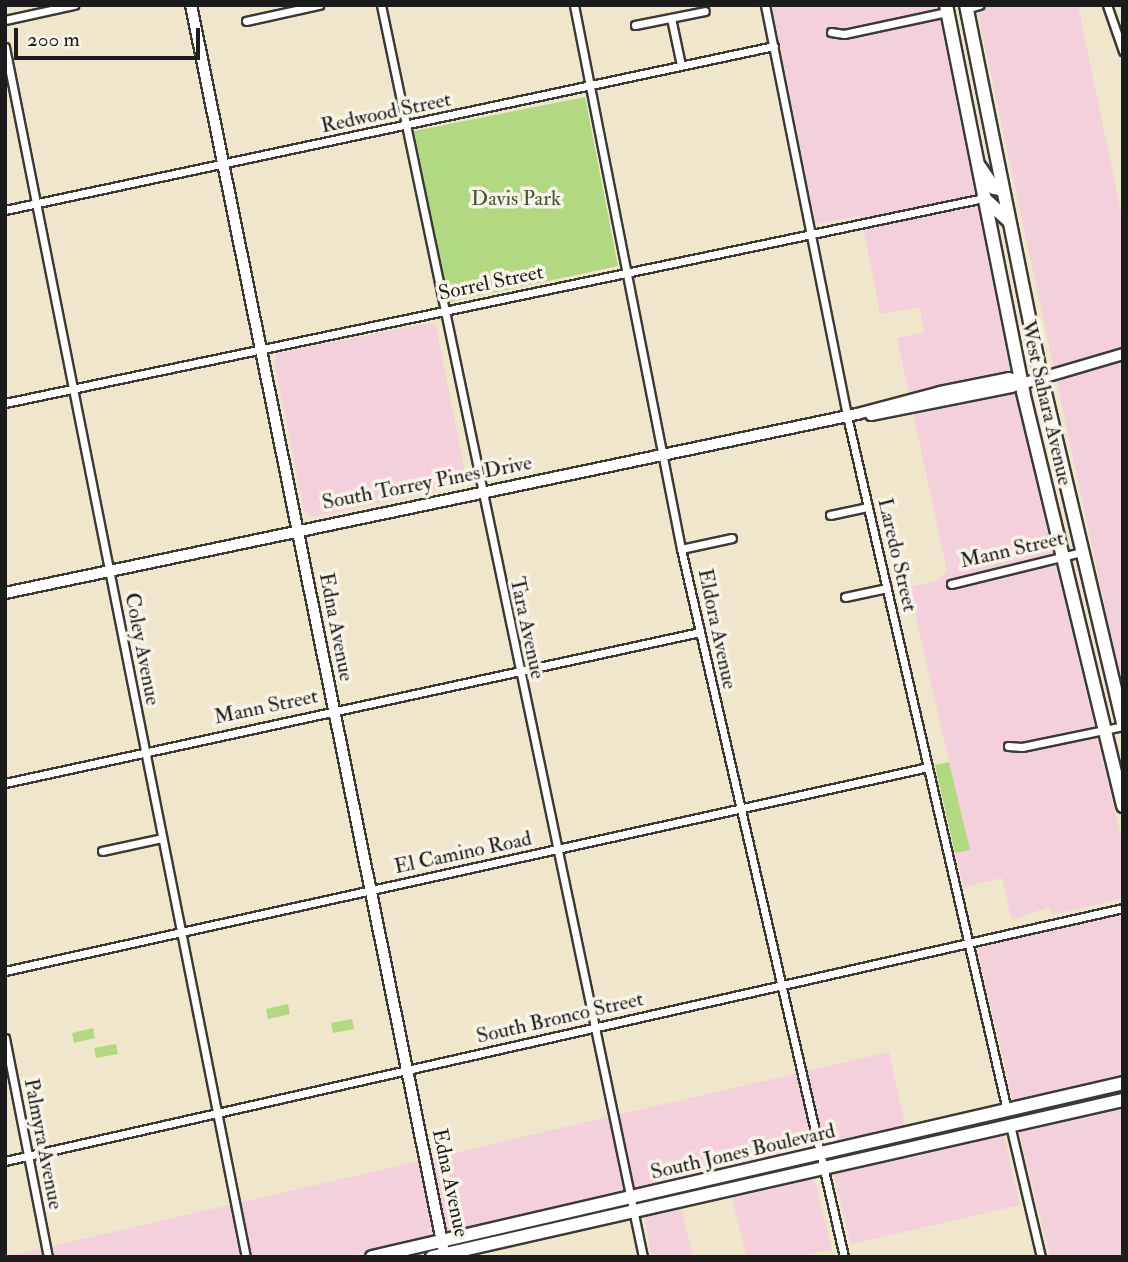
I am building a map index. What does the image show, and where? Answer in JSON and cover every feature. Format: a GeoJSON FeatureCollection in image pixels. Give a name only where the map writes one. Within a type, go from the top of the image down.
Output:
{"type":"FeatureCollection","features":[{"type":"Feature","properties":{"kind":"main road","name":"West Sahara Avenue"},"geometry":{"type":"LineString","coordinates":[[960,7],[979,72],[1041,376],[1123,724]]}},
{"type":"Feature","properties":{"kind":"main road","name":"West Sahara Avenue"},"geometry":{"type":"LineString","coordinates":[[960,7],[977,164],[1020,381],[1123,806]]}},
{"type":"Feature","properties":{"kind":"main road"},"geometry":{"type":"LineString","coordinates":[[960,7],[962,25],[979,72]]}},
{"type":"Feature","properties":{"kind":"main road"},"geometry":{"type":"LineString","coordinates":[[977,164],[994,188],[1003,190]]}},
{"type":"Feature","properties":{"kind":"main road"},"geometry":{"type":"LineString","coordinates":[[984,198],[1009,221]]}},
{"type":"Feature","properties":{"kind":"main road","name":"South Jones Boulevard"},"geometry":{"type":"LineString","coordinates":[[441,1252],[629,1198],[1123,1083]]}},
{"type":"Feature","properties":{"kind":"main road","name":"South Jones Boulevard"},"geometry":{"type":"LineString","coordinates":[[372,1257],[441,1252],[632,1212],[1123,1100]]}},
{"type":"Feature","properties":{"kind":"main road"},"geometry":{"type":"LineString","coordinates":[[971,1133],[1007,1111]]}},
{"type":"Feature","properties":{"kind":"street"},"geometry":{"type":"LineString","coordinates":[[5,20],[74,5]]}},
{"type":"Feature","properties":{"kind":"street","name":"Edna Avenue"},"geometry":{"type":"LineString","coordinates":[[191,5],[222,166],[263,349],[441,1252]]}},
{"type":"Feature","properties":{"kind":"street"},"geometry":{"type":"LineString","coordinates":[[246,20],[286,9],[319,5]]}},
{"type":"Feature","properties":{"kind":"street","name":"Tara Avenue"},"geometry":{"type":"LineString","coordinates":[[381,5],[480,493],[643,1257]]}},
{"type":"Feature","properties":{"kind":"street","name":"Eldora Avenue"},"geometry":{"type":"LineString","coordinates":[[574,5],[629,272],[681,549],[820,1168],[844,1257]]}},
{"type":"Feature","properties":{"kind":"street","name":"Laredo Street"},"geometry":{"type":"LineString","coordinates":[[765,5],[811,233],[852,415],[868,507],[1007,1111]]}},
{"type":"Feature","properties":{"kind":"street"},"geometry":{"type":"LineString","coordinates":[[1107,5],[1123,51]]}},
{"type":"Feature","properties":{"kind":"street"},"geometry":{"type":"LineString","coordinates":[[831,32],[844,34],[960,7]]}},
{"type":"Feature","properties":{"kind":"street"},"geometry":{"type":"LineString","coordinates":[[635,25],[705,11]]}},
{"type":"Feature","properties":{"kind":"street"},"geometry":{"type":"LineString","coordinates":[[671,18],[681,65]]}},
{"type":"Feature","properties":{"kind":"street","name":"Redwood Street"},"geometry":{"type":"LineString","coordinates":[[5,210],[405,127],[774,46]]}},
{"type":"Feature","properties":{"kind":"street","name":"Coley Avenue"},"geometry":{"type":"LineString","coordinates":[[5,47],[246,1257]]}},
{"type":"Feature","properties":{"kind":"street","name":"Sorrel Street"},"geometry":{"type":"LineString","coordinates":[[5,403],[984,198]]}},
{"type":"Feature","properties":{"kind":"street","name":"South Torrey Pines Drive"},"geometry":{"type":"LineString","coordinates":[[5,593],[852,415],[1011,387],[1020,381],[1123,354]]}},
{"type":"Feature","properties":{"kind":"street"},"geometry":{"type":"LineString","coordinates":[[830,515],[868,507]]}},
{"type":"Feature","properties":{"kind":"street"},"geometry":{"type":"LineString","coordinates":[[681,549],[732,538]]}},
{"type":"Feature","properties":{"kind":"street","name":"Mann Street"},"geometry":{"type":"LineString","coordinates":[[951,584],[1081,552]]}},
{"type":"Feature","properties":{"kind":"street"},"geometry":{"type":"LineString","coordinates":[[845,597],[887,588]]}},
{"type":"Feature","properties":{"kind":"street","name":"Mann Street"},"geometry":{"type":"LineString","coordinates":[[5,783],[699,632]]}},
{"type":"Feature","properties":{"kind":"street"},"geometry":{"type":"LineString","coordinates":[[1008,746],[1022,747],[1123,724]]}},
{"type":"Feature","properties":{"kind":"street","name":"El Camino Road"},"geometry":{"type":"LineString","coordinates":[[5,971],[556,850],[566,844],[739,810],[928,767]]}},
{"type":"Feature","properties":{"kind":"street"},"geometry":{"type":"LineString","coordinates":[[102,851],[162,838]]}},
{"type":"Feature","properties":{"kind":"street","name":"South Bronco Street"},"geometry":{"type":"LineString","coordinates":[[5,1161],[1123,908]]}},
{"type":"Feature","properties":{"kind":"street","name":"Palmyra Avenue"},"geometry":{"type":"LineString","coordinates":[[5,1038],[48,1257]]}},
{"type":"Feature","properties":{"kind":"street"},"geometry":{"type":"LineString","coordinates":[[1010,1125],[1041,1257]]}},
{"type":"Feature","properties":{"kind":"shaded area"},"geometry":{"type":"Polygon","coordinates":[[[772,5],[937,5],[1015,395],[1123,846],[1123,898],[1052,915],[1049,907],[1012,920],[1002,878],[964,887],[955,853],[969,849],[909,587],[937,581],[947,571],[897,338],[924,332],[920,307],[880,314],[861,215],[816,224],[772,5]]]}},
{"type":"Feature","properties":{"kind":"shaded area"},"geometry":{"type":"Polygon","coordinates":[[[976,5],[1078,5],[1123,223],[1123,691],[976,5]]]}},
{"type":"Feature","properties":{"kind":"shaded area"},"geometry":{"type":"Polygon","coordinates":[[[430,323],[436,327],[466,477],[463,485],[312,517],[304,511],[274,360],[278,353],[430,323]]]}},
{"type":"Feature","properties":{"kind":"shaded area"},"geometry":{"type":"Polygon","coordinates":[[[1123,915],[1123,1077],[1013,1101],[977,948],[1123,915]]]}},
{"type":"Feature","properties":{"kind":"shaded area"},"geometry":{"type":"Polygon","coordinates":[[[889,1052],[905,1126],[458,1231],[344,1257],[5,1257],[889,1052]]]}},
{"type":"Feature","properties":{"kind":"shaded area"},"geometry":{"type":"Polygon","coordinates":[[[1123,1104],[1123,1257],[1050,1257],[1018,1128],[1123,1104]]]}},
{"type":"Feature","properties":{"kind":"shaded area"},"geometry":{"type":"Polygon","coordinates":[[[1003,1132],[1020,1205],[851,1244],[833,1171],[1003,1132]]]}},
{"type":"Feature","properties":{"kind":"shaded area"},"geometry":{"type":"Polygon","coordinates":[[[807,1178],[815,1182],[832,1249],[796,1257],[747,1257],[731,1195],[807,1178]]]}},
{"type":"Feature","properties":{"kind":"shaded area"},"geometry":{"type":"Polygon","coordinates":[[[681,1207],[693,1257],[652,1257],[644,1218],[681,1207]]]}},
{"type":"Feature","properties":{"kind":"green space","name":"Davis Park"},"geometry":{"type":"Polygon","coordinates":[[[585,97],[618,266],[449,302],[414,131],[585,97]]]}},
{"type":"Feature","properties":{"kind":"green space"},"geometry":{"type":"Polygon","coordinates":[[[949,762],[970,850],[955,853],[935,765],[949,762]]]}},
{"type":"Feature","properties":{"kind":"green space"},"geometry":{"type":"Polygon","coordinates":[[[288,1004],[290,1014],[268,1019],[266,1009],[288,1004]]]}},
{"type":"Feature","properties":{"kind":"green space"},"geometry":{"type":"Polygon","coordinates":[[[352,1019],[354,1029],[333,1033],[331,1023],[352,1019]]]}},
{"type":"Feature","properties":{"kind":"green space"},"geometry":{"type":"Polygon","coordinates":[[[93,1028],[95,1038],[74,1043],[72,1033],[93,1028]]]}},
{"type":"Feature","properties":{"kind":"green space"},"geometry":{"type":"Polygon","coordinates":[[[116,1044],[118,1054],[96,1058],[94,1048],[116,1044]]]}}]}
